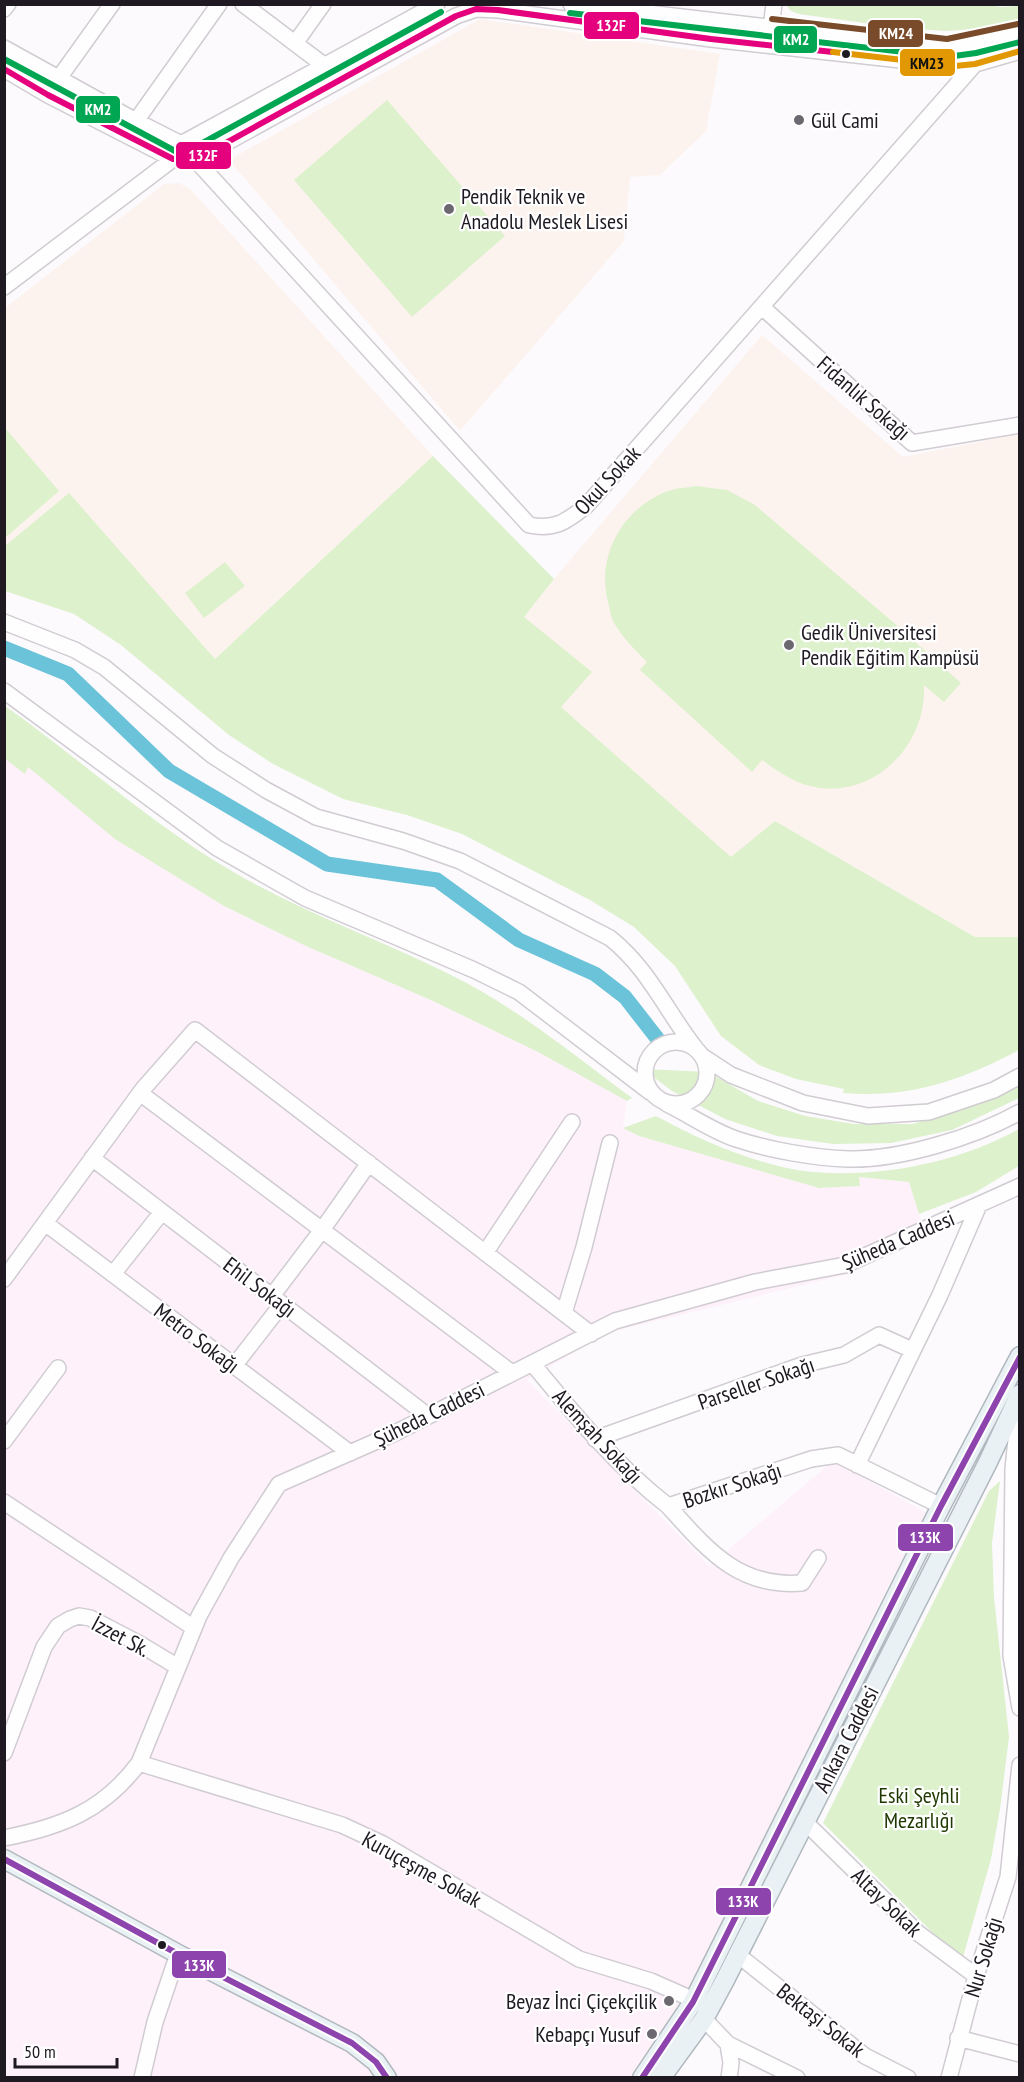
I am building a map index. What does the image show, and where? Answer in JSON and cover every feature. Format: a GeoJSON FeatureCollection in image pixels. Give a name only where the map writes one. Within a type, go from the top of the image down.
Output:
{"type":"FeatureCollection","features":[{"type":"Feature","properties":{"kind":"main road","name":"Ankara Caddesi"},"geometry":{"type":"LineString","coordinates":[[642,2078],[693,2002],[941,1506],[1014,1377],[1020,1356]]}},
{"type":"Feature","properties":{"kind":"main road"},"geometry":{"type":"LineString","coordinates":[[1014,1377],[1020,1393]]}},
{"type":"Feature","properties":{"kind":"main road","name":"Ankara Caddesi"},"geometry":{"type":"LineString","coordinates":[[661,2078],[704,2019],[738,1955],[988,1462],[1020,1393]]}},
{"type":"Feature","properties":{"kind":"main road"},"geometry":{"type":"LineString","coordinates":[[4,1859],[178,1954],[352,2043],[376,2062],[387,2078]]}},
{"type":"Feature","properties":{"kind":"main road"},"geometry":{"type":"LineString","coordinates":[[693,2002],[704,2019]]}},
{"type":"Feature","properties":{"kind":"street"},"geometry":{"type":"LineString","coordinates":[[4,9],[8,4]]}},
{"type":"Feature","properties":{"kind":"street"},"geometry":{"type":"LineString","coordinates":[[48,94],[112,4]]}},
{"type":"Feature","properties":{"kind":"street"},"geometry":{"type":"LineString","coordinates":[[126,135],[219,4]]}},
{"type":"Feature","properties":{"kind":"street"},"geometry":{"type":"LineString","coordinates":[[243,4],[325,66],[334,82]]}},
{"type":"Feature","properties":{"kind":"street"},"geometry":{"type":"LineString","coordinates":[[296,42],[323,4]]}},
{"type":"Feature","properties":{"kind":"street"},"geometry":{"type":"LineString","coordinates":[[4,287],[173,159],[181,144],[437,4]]}},
{"type":"Feature","properties":{"kind":"street"},"geometry":{"type":"LineString","coordinates":[[571,4],[616,7],[947,48],[1020,33]]}},
{"type":"Feature","properties":{"kind":"street"},"geometry":{"type":"LineString","coordinates":[[769,45],[774,4]]}},
{"type":"Feature","properties":{"kind":"street"},"geometry":{"type":"LineString","coordinates":[[4,69],[173,159],[195,160],[456,15],[476,9],[955,66],[975,64],[1020,51]]}},
{"type":"Feature","properties":{"kind":"street"},"geometry":{"type":"LineString","coordinates":[[975,64],[978,43]]}},
{"type":"Feature","properties":{"kind":"street"},"geometry":{"type":"LineString","coordinates":[[4,48],[181,144]]}},
{"type":"Feature","properties":{"kind":"street","name":"Okul Sokak"},"geometry":{"type":"LineString","coordinates":[[181,144],[528,525],[544,528],[571,518],[586,506],[975,64]]}},
{"type":"Feature","properties":{"kind":"street","name":"Fidanlık Sokağı"},"geometry":{"type":"LineString","coordinates":[[762,307],[912,443],[1020,425]]}},
{"type":"Feature","properties":{"kind":"street"},"geometry":{"type":"LineString","coordinates":[[4,622],[75,650],[104,667],[213,756],[266,790],[316,817],[403,841],[460,861],[610,938],[642,969],[707,1066],[704,1088],[697,1097],[677,1105],[667,1104]]}},
{"type":"Feature","properties":{"kind":"street"},"geometry":{"type":"LineString","coordinates":[[4,691],[217,848],[305,898],[474,970],[519,992],[667,1104],[735,1139],[794,1152],[849,1159],[898,1154],[951,1142],[1004,1121],[1020,1112]]}},
{"type":"Feature","properties":{"kind":"street"},"geometry":{"type":"LineString","coordinates":[[4,1279],[140,1093],[195,1030],[591,1334]]}},
{"type":"Feature","properties":{"kind":"street"},"geometry":{"type":"LineString","coordinates":[[650,1092],[645,1083],[646,1063],[658,1047],[677,1042],[687,1044],[731,1075],[803,1103],[868,1116],[929,1112],[994,1090],[1020,1076]]}},
{"type":"Feature","properties":{"kind":"street"},"geometry":{"type":"LineString","coordinates":[[140,1093],[512,1373]]}},
{"type":"Feature","properties":{"kind":"street"},"geometry":{"type":"LineString","coordinates":[[485,1253],[572,1122]]}},
{"type":"Feature","properties":{"kind":"street"},"geometry":{"type":"LineString","coordinates":[[564,1313],[584,1247],[610,1143]]}},
{"type":"Feature","properties":{"kind":"street","name":"Ehil Sokağı"},"geometry":{"type":"LineString","coordinates":[[92,1158],[428,1416]]}},
{"type":"Feature","properties":{"kind":"street"},"geometry":{"type":"LineString","coordinates":[[234,1366],[322,1230],[369,1163]]}},
{"type":"Feature","properties":{"kind":"street","name":"Şüheda Caddesi"},"geometry":{"type":"LineString","coordinates":[[4,1838],[43,1831],[100,1804],[113,1793],[139,1763],[194,1628],[231,1558],[279,1484],[428,1416],[615,1322],[755,1282],[845,1265],[1020,1186]]}},
{"type":"Feature","properties":{"kind":"street"},"geometry":{"type":"LineString","coordinates":[[856,1465],[940,1295],[979,1205]]}},
{"type":"Feature","properties":{"kind":"street"},"geometry":{"type":"LineString","coordinates":[[113,1274],[162,1212]]}},
{"type":"Feature","properties":{"kind":"street","name":"Metro Sokağı"},"geometry":{"type":"LineString","coordinates":[[45,1223],[350,1453]]}},
{"type":"Feature","properties":{"kind":"street","name":"Parseller Sokağı"},"geometry":{"type":"LineString","coordinates":[[596,1439],[802,1365],[844,1355],[879,1335],[912,1350]]}},
{"type":"Feature","properties":{"kind":"street","name":"Alemşah Sokağı"},"geometry":{"type":"LineString","coordinates":[[532,1363],[596,1439],[638,1482],[668,1506]]}},
{"type":"Feature","properties":{"kind":"street"},"geometry":{"type":"LineString","coordinates":[[4,1441],[58,1368]]}},
{"type":"Feature","properties":{"kind":"street"},"geometry":{"type":"LineString","coordinates":[[1020,1401],[1013,1469],[1016,1531],[1015,1658],[1020,1708]]}},
{"type":"Feature","properties":{"kind":"street","name":"Bozkır Sokağı"},"geometry":{"type":"LineString","coordinates":[[818,1558],[802,1583],[781,1585],[755,1579],[716,1558],[668,1506],[811,1460],[838,1455],[941,1506]]}},
{"type":"Feature","properties":{"kind":"street"},"geometry":{"type":"LineString","coordinates":[[988,1462],[999,1456],[1004,1457],[1013,1469]]}},
{"type":"Feature","properties":{"kind":"street"},"geometry":{"type":"LineString","coordinates":[[4,1502],[194,1628]]}},
{"type":"Feature","properties":{"kind":"street","name":"İzzet Sk."},"geometry":{"type":"LineString","coordinates":[[4,1753],[44,1647],[58,1626],[70,1619],[79,1616],[90,1618],[178,1667]]}},
{"type":"Feature","properties":{"kind":"street","name":"Kuruçeşme Sokak"},"geometry":{"type":"LineString","coordinates":[[139,1763],[342,1826],[383,1844],[579,1959],[651,1982],[685,1996],[693,2002]]}},
{"type":"Feature","properties":{"kind":"street","name":"Nur Sokağı"},"geometry":{"type":"LineString","coordinates":[[949,2078],[976,1976],[1014,1875],[1020,1765]]}},
{"type":"Feature","properties":{"kind":"street","name":"Altay Sokak"},"geometry":{"type":"LineString","coordinates":[[804,1821],[918,1933],[976,1976]]}},
{"type":"Feature","properties":{"kind":"street"},"geometry":{"type":"LineString","coordinates":[[142,2078],[155,2022],[178,1954]]}},
{"type":"Feature","properties":{"kind":"street","name":"Bektaşi Sokak"},"geometry":{"type":"LineString","coordinates":[[738,1955],[866,2056],[908,2078]]}},
{"type":"Feature","properties":{"kind":"street"},"geometry":{"type":"LineString","coordinates":[[704,2019],[728,2044],[797,2078]]}},
{"type":"Feature","properties":{"kind":"street"},"geometry":{"type":"LineString","coordinates":[[958,2038],[1020,2054]]}},
{"type":"Feature","properties":{"kind":"street"},"geometry":{"type":"LineString","coordinates":[[728,2044],[731,2063],[729,2078]]}},
{"type":"Feature","properties":{"kind":"shaded area","name":"Pendik Teknik ve Anadolu Meslek Lisesi"},"geometry":{"type":"Polygon","coordinates":[[[480,19],[720,54],[706,131],[660,175],[630,177],[624,241],[460,431],[229,160],[480,19]]]}},
{"type":"Feature","properties":{"kind":"shaded area"},"geometry":{"type":"Polygon","coordinates":[[[179,183],[190,189],[433,456],[215,659],[69,494],[5,546],[5,308],[164,184],[179,183]]]}},
{"type":"Feature","properties":{"kind":"shaded area","name":"Gedik Üniversitesi Pendik Eğitim Kampüsü"},"geometry":{"type":"Polygon","coordinates":[[[762,335],[903,457],[1019,434],[1019,937],[975,937],[775,821],[731,858],[561,707],[524,617],[762,335]]]}},
{"type":"Feature","properties":{"kind":"shaded area"},"geometry":{"type":"Polygon","coordinates":[[[4,759],[25,773],[28,767],[115,839],[224,906],[306,946],[433,1001],[538,1052],[627,1101],[623,1127],[639,1136],[819,1188],[860,1186],[858,1177],[909,1182],[929,1237],[851,1273],[607,1333],[527,1380],[709,1566],[833,1461],[927,1513],[886,1590],[692,1988],[633,2077],[5,2077],[4,759]]]}},
{"type":"Feature","properties":{"kind":"green space"},"geometry":{"type":"Polygon","coordinates":[[[980,4],[1001,7],[1019,6],[1019,19],[973,29],[946,31],[901,28],[799,14],[791,11],[786,5],[980,4]]]}},
{"type":"Feature","properties":{"kind":"green space"},"geometry":{"type":"Polygon","coordinates":[[[387,100],[505,236],[412,317],[294,180],[387,100]]]}},
{"type":"Feature","properties":{"kind":"green space"},"geometry":{"type":"Polygon","coordinates":[[[5,428],[59,491],[4,538],[5,428]]]}},
{"type":"Feature","properties":{"kind":"green space"},"geometry":{"type":"Polygon","coordinates":[[[433,456],[554,579],[524,617],[592,672],[561,707],[731,857],[775,821],[975,937],[1019,937],[1019,1050],[956,1078],[912,1090],[890,1093],[843,1093],[844,1089],[796,1079],[759,1065],[721,1036],[675,966],[634,927],[590,900],[462,834],[407,815],[343,799],[273,764],[229,735],[121,645],[74,614],[5,591],[5,546],[69,493],[215,659],[433,456]]]}},
{"type":"Feature","properties":{"kind":"green space"},"geometry":{"type":"Polygon","coordinates":[[[696,486],[727,490],[755,505],[961,683],[944,702],[924,685],[923,706],[917,726],[908,744],[895,761],[880,774],[862,783],[842,788],[820,788],[796,781],[762,760],[752,772],[640,670],[647,662],[621,634],[611,614],[606,588],[609,554],[624,524],[649,500],[665,492],[696,486]]]}},
{"type":"Feature","properties":{"kind":"green space"},"geometry":{"type":"Polygon","coordinates":[[[225,562],[245,586],[204,618],[185,593],[225,562]]]}},
{"type":"Feature","properties":{"kind":"green space"},"geometry":{"type":"Polygon","coordinates":[[[5,706],[148,815],[206,856],[290,902],[425,962],[475,988],[544,1032],[632,1098],[627,1101],[538,1052],[433,1001],[306,946],[224,906],[115,839],[28,767],[25,774],[5,759],[5,706]]]}},
{"type":"Feature","properties":{"kind":"green space"},"geometry":{"type":"Polygon","coordinates":[[[643,1069],[708,1072],[758,1101],[805,1116],[854,1124],[913,1124],[1019,1085],[1019,1098],[952,1130],[891,1143],[833,1144],[777,1136],[725,1119],[672,1091],[643,1069]]]}},
{"type":"Feature","properties":{"kind":"green space"},"geometry":{"type":"Polygon","coordinates":[[[656,1116],[742,1155],[797,1170],[825,1173],[883,1171],[912,1167],[968,1152],[1019,1129],[1019,1166],[976,1192],[919,1214],[909,1182],[859,1177],[860,1186],[819,1188],[639,1136],[623,1128],[656,1116]]]}},
{"type":"Feature","properties":{"kind":"green space","name":"Eski Şeyhli Mezarlığı"},"geometry":{"type":"Polygon","coordinates":[[[1000,1481],[992,1543],[994,1597],[1009,1737],[991,1859],[963,1957],[945,1945],[823,1823],[989,1491],[1000,1481]]]}},
{"type":"Feature","properties":{"kind":"waterway"},"geometry":{"type":"LineString","coordinates":[[4,648],[68,674],[169,771],[327,864],[437,880],[519,940],[595,974],[625,997],[660,1042]]}},
{"type":"Feature","properties":{"kind":"transit line","name":"132F"},"geometry":{"type":"LineString","coordinates":[[4,69],[48,95],[173,159],[195,160],[456,16],[476,9],[833,52]]}},
{"type":"Feature","properties":{"kind":"transit line","name":"KM2"},"geometry":{"type":"LineString","coordinates":[[181,163],[188,151],[441,12]]}},
{"type":"Feature","properties":{"kind":"transit line","name":"KM2"},"geometry":{"type":"LineString","coordinates":[[570,13],[947,57],[976,53],[1020,42]]}},
{"type":"Feature","properties":{"kind":"transit line","name":"KM24"},"geometry":{"type":"LineString","coordinates":[[772,19],[947,39],[1018,24]]}},
{"type":"Feature","properties":{"kind":"transit line","name":"KM23"},"geometry":{"type":"LineString","coordinates":[[833,52],[955,66],[975,64],[1020,51]]}},
{"type":"Feature","properties":{"kind":"transit line","name":"KM2"},"geometry":{"type":"LineString","coordinates":[[4,59],[175,151],[188,166]]}},
{"type":"Feature","properties":{"kind":"transit line","name":"133K"},"geometry":{"type":"LineString","coordinates":[[642,2078],[693,2002],[941,1506],[1020,1357]]}},
{"type":"Feature","properties":{"kind":"transit line","name":"133K"},"geometry":{"type":"LineString","coordinates":[[4,1859],[178,1954],[352,2043],[376,2062],[387,2078]]}},
{"type":"Feature","properties":{"kind":"place","name":"Gül Cami"},"geometry":{"type":"Point","coordinates":[799,120]}},
{"type":"Feature","properties":{"kind":"place","name":"Pendik Teknik ve Anadolu Meslek Lisesi"},"geometry":{"type":"Point","coordinates":[449,209]}},
{"type":"Feature","properties":{"kind":"place","name":"Gedik Üniversitesi Pendik Eğitim Kampüsü"},"geometry":{"type":"Point","coordinates":[789,645]}},
{"type":"Feature","properties":{"kind":"place","name":"Beyaz İnci Çiçekçilik"},"geometry":{"type":"Point","coordinates":[669,2001]}},
{"type":"Feature","properties":{"kind":"place","name":"Kebapçı Yusuf"},"geometry":{"type":"Point","coordinates":[652,2034]}}]}
